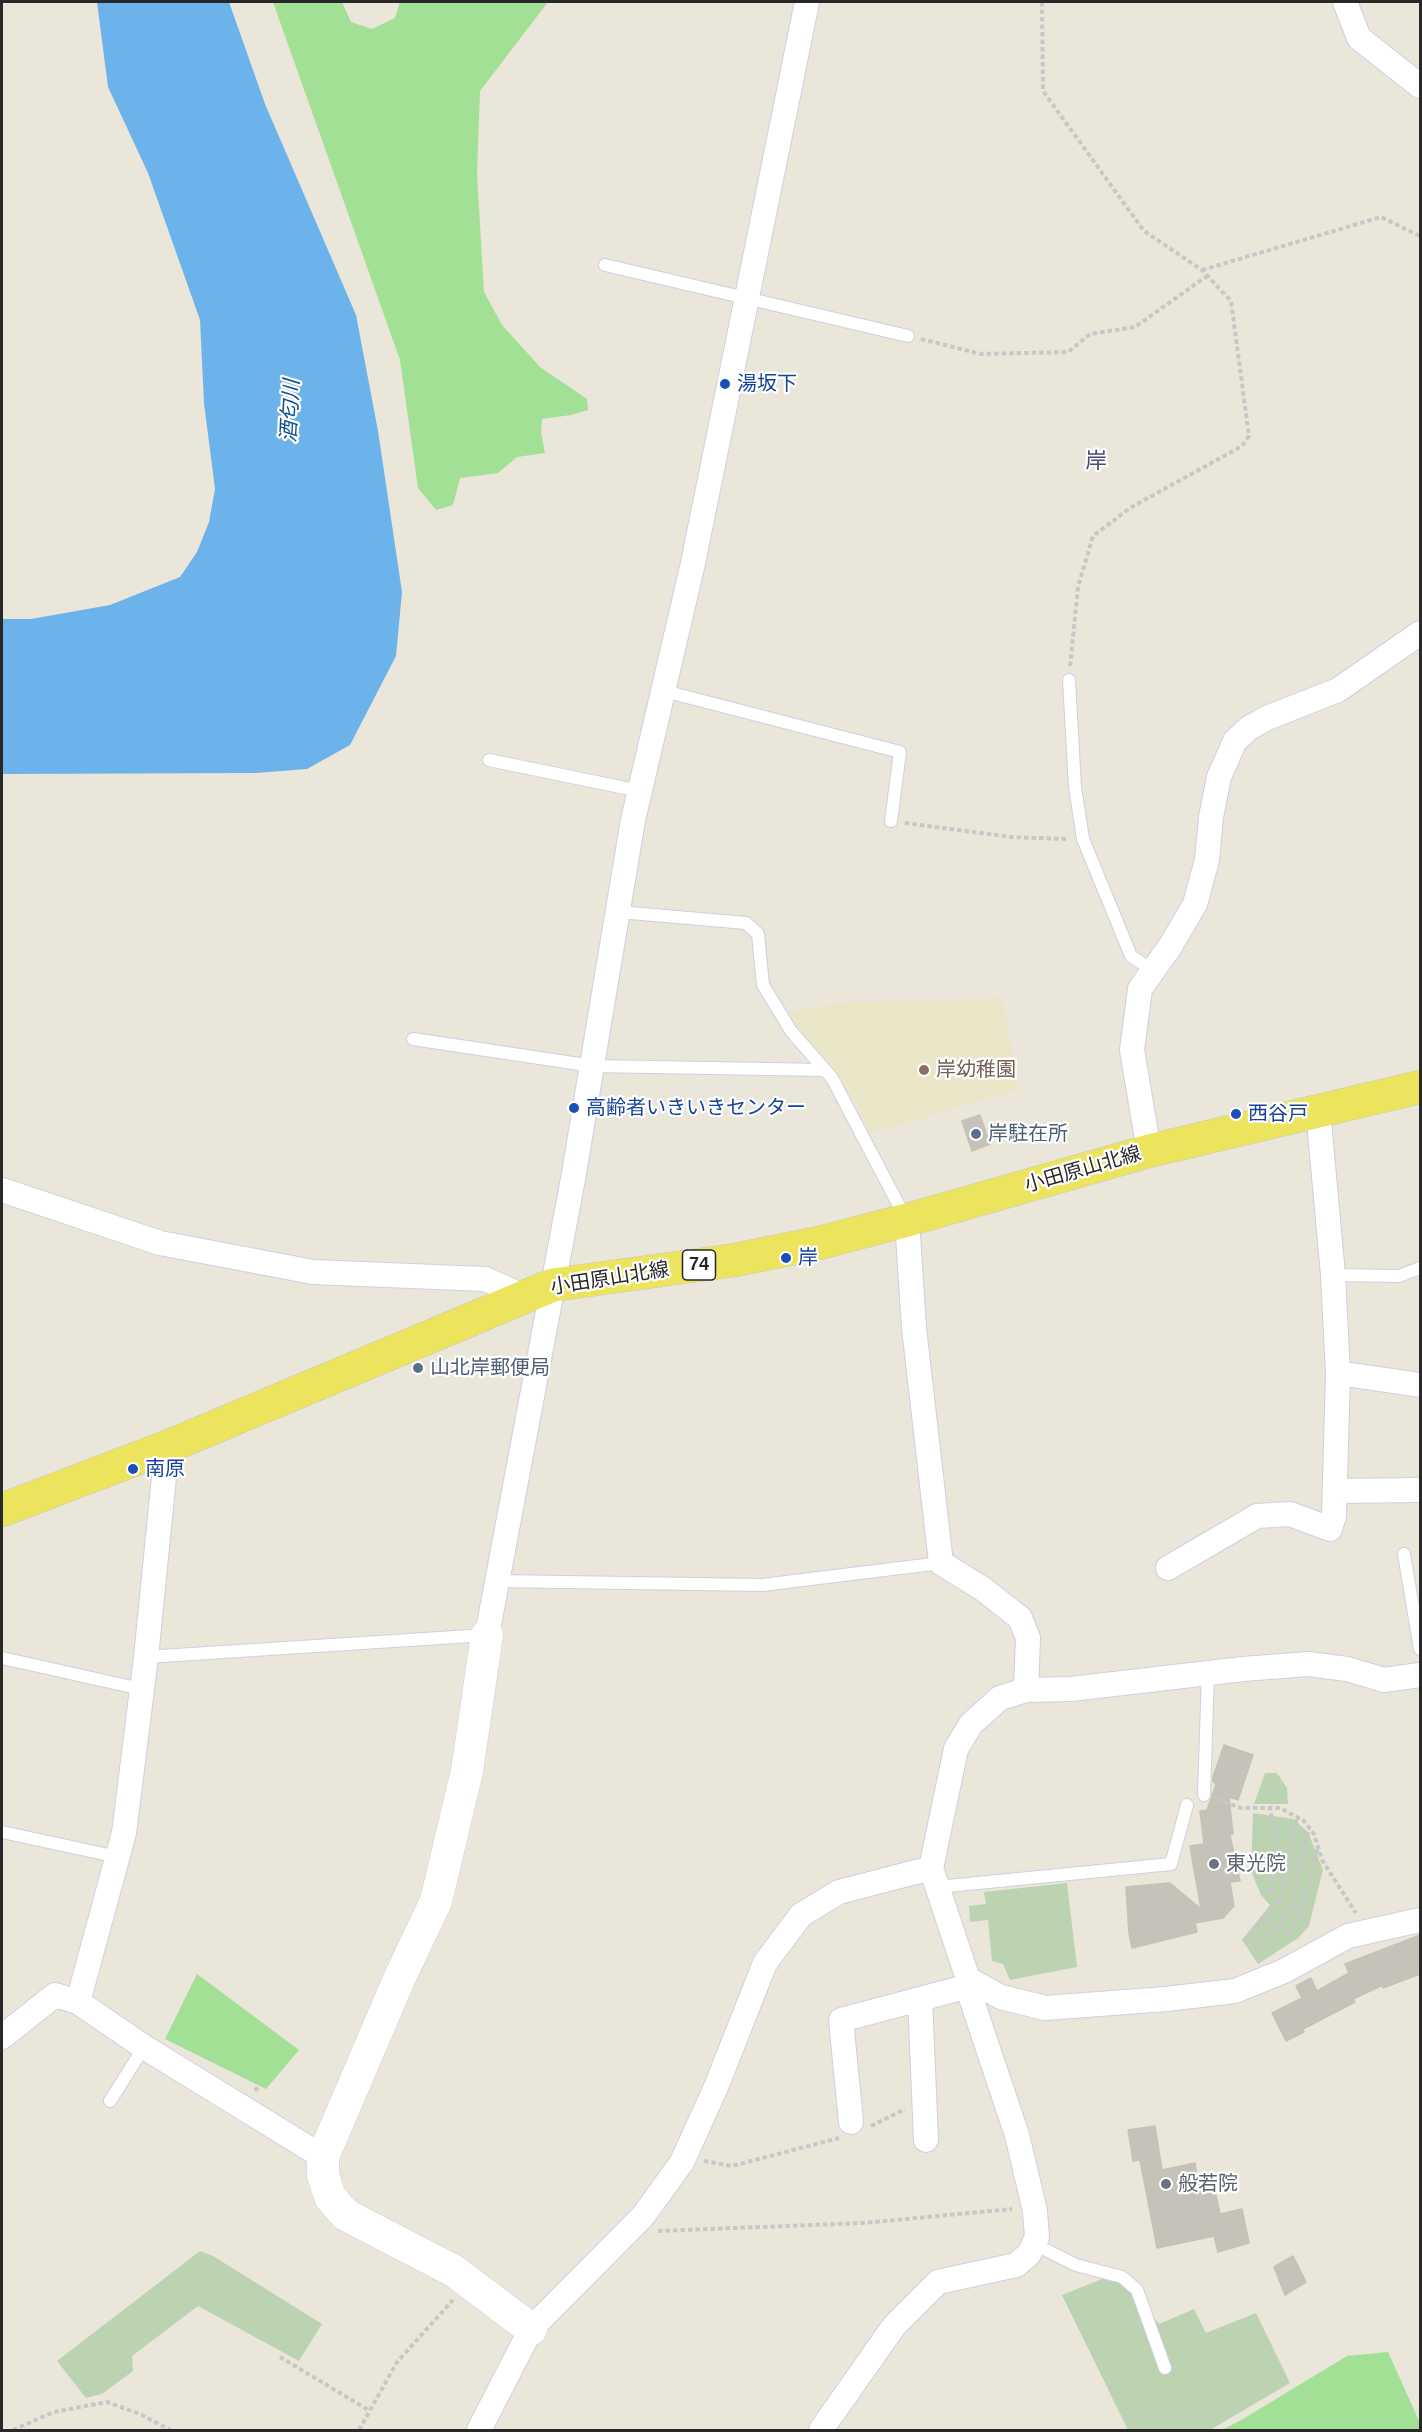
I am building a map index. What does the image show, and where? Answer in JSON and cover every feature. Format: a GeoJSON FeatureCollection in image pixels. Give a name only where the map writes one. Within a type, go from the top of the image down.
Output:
{"type":"FeatureCollection","features":[{"type":"Feature","properties":{"kind":"main road","name":"小田原山北線"},"geometry":{"type":"LineString","coordinates":[[2,1510],[167,1447],[538,1291],[735,1260],[819,1243],[1149,1151],[1420,1087]]}},
{"type":"Feature","properties":{"kind":"street"},"geometry":{"type":"LineString","coordinates":[[531,2329],[470,2281],[433,2258],[346,2215],[330,2197],[323,2175],[323,2157],[400,1977],[436,1901],[467,1771],[497,1581],[538,1291],[593,1066],[633,820],[696,552],[807,2]]}},
{"type":"Feature","properties":{"kind":"street"},"geometry":{"type":"LineString","coordinates":[[1345,2],[1359,38],[1420,86]]}},
{"type":"Feature","properties":{"kind":"street"},"geometry":{"type":"LineString","coordinates":[[1149,1151],[1131,1050],[1140,989],[1171,945],[1195,904],[1207,860],[1211,817],[1219,777],[1235,741],[1249,728],[1267,718],[1338,690],[1420,633]]}},
{"type":"Feature","properties":{"kind":"street"},"geometry":{"type":"LineString","coordinates":[[1168,1568],[1257,1516],[1290,1514],[1330,1529],[1334,1516],[1338,1373],[1333,1275],[1318,1110]]}},
{"type":"Feature","properties":{"kind":"street"},"geometry":{"type":"LineString","coordinates":[[2,1190],[171,1245],[313,1272],[485,1279],[538,1291]]}},
{"type":"Feature","properties":{"kind":"street"},"geometry":{"type":"LineString","coordinates":[[907,1220],[914,1328],[941,1563],[983,1589],[1020,1618],[1028,1638],[1026,1690]]}},
{"type":"Feature","properties":{"kind":"street"},"geometry":{"type":"LineString","coordinates":[[1338,1373],[1420,1385]]}},
{"type":"Feature","properties":{"kind":"street"},"geometry":{"type":"LineString","coordinates":[[78,2002],[124,1833],[146,1657],[167,1447]]}},
{"type":"Feature","properties":{"kind":"street"},"geometry":{"type":"LineString","coordinates":[[1335,1491],[1420,1490]]}},
{"type":"Feature","properties":{"kind":"street"},"geometry":{"type":"LineString","coordinates":[[821,2430],[894,2326],[938,2282],[1016,2265],[1029,2254],[1037,2237],[1034,2207],[1017,2134],[971,1998],[969,1983],[934,1877],[956,1749],[971,1724],[1000,1698],[1026,1690],[1071,1689],[1308,1664],[1347,1669],[1384,1680],[1420,1675]]}},
{"type":"Feature","properties":{"kind":"street"},"geometry":{"type":"LineString","coordinates":[[479,2430],[531,2329],[643,2216],[683,2158],[716,2087],[765,1963],[801,1915],[839,1893],[934,1877]]}},
{"type":"Feature","properties":{"kind":"street"},"geometry":{"type":"LineString","coordinates":[[853,2129],[841,2019],[920,1999],[969,1983],[1001,1997],[1046,2008],[1235,1991],[1284,1971],[1348,1936],[1420,1920]]}},
{"type":"Feature","properties":{"kind":"street"},"geometry":{"type":"LineString","coordinates":[[2,2037],[55,1995],[78,2002],[144,2047],[323,2157]]}},
{"type":"Feature","properties":{"kind":"street"},"geometry":{"type":"LineString","coordinates":[[920,1999],[926,2140]]}},
{"type":"Feature","properties":{"kind":"lane"},"geometry":{"type":"LineString","coordinates":[[605,265],[908,336]]}},
{"type":"Feature","properties":{"kind":"lane"},"geometry":{"type":"LineString","coordinates":[[1069,680],[1075,787],[1083,839],[1131,956],[1153,971]]}},
{"type":"Feature","properties":{"kind":"lane"},"geometry":{"type":"LineString","coordinates":[[664,691],[900,752],[891,821]]}},
{"type":"Feature","properties":{"kind":"lane"},"geometry":{"type":"LineString","coordinates":[[489,760],[640,791]]}},
{"type":"Feature","properties":{"kind":"lane"},"geometry":{"type":"LineString","coordinates":[[619,912],[746,923],[758,934],[763,985],[791,1031],[831,1078],[907,1220]]}},
{"type":"Feature","properties":{"kind":"lane"},"geometry":{"type":"LineString","coordinates":[[413,1039],[593,1066],[825,1070]]}},
{"type":"Feature","properties":{"kind":"lane"},"geometry":{"type":"LineString","coordinates":[[1333,1275],[1399,1276],[1420,1268]]}},
{"type":"Feature","properties":{"kind":"lane"},"geometry":{"type":"LineString","coordinates":[[1404,1554],[1420,1649]]}},
{"type":"Feature","properties":{"kind":"lane"},"geometry":{"type":"LineString","coordinates":[[497,1581],[762,1585],[941,1563]]}},
{"type":"Feature","properties":{"kind":"lane"},"geometry":{"type":"LineString","coordinates":[[146,1657],[487,1635]]}},
{"type":"Feature","properties":{"kind":"lane"},"geometry":{"type":"LineString","coordinates":[[2,1658],[141,1689]]}},
{"type":"Feature","properties":{"kind":"lane"},"geometry":{"type":"LineString","coordinates":[[1207,1796],[1208,1673]]}},
{"type":"Feature","properties":{"kind":"lane"},"geometry":{"type":"LineString","coordinates":[[934,1877],[1171,1864],[1187,1805]]}},
{"type":"Feature","properties":{"kind":"lane"},"geometry":{"type":"LineString","coordinates":[[2,1832],[118,1857]]}},
{"type":"Feature","properties":{"kind":"lane"},"geometry":{"type":"LineString","coordinates":[[110,2101],[144,2047]]}},
{"type":"Feature","properties":{"kind":"lane"},"geometry":{"type":"LineString","coordinates":[[1034,2244],[1076,2265],[1122,2277],[1137,2290],[1165,2368]]}},
{"type":"Feature","properties":{"kind":"path"},"geometry":{"type":"LineString","coordinates":[[1042,2],[1043,91],[1144,231],[1202,270],[1231,301],[1249,436],[1242,446],[1130,508],[1093,536],[1078,587],[1069,680]]}},
{"type":"Feature","properties":{"kind":"path"},"geometry":{"type":"LineString","coordinates":[[1202,270],[1381,218],[1420,236]]}},
{"type":"Feature","properties":{"kind":"path"},"geometry":{"type":"LineString","coordinates":[[908,336],[981,354],[1068,352],[1090,334],[1136,327],[1207,276]]}},
{"type":"Feature","properties":{"kind":"path"},"geometry":{"type":"LineString","coordinates":[[891,821],[1011,837],[1083,839]]}},
{"type":"Feature","properties":{"kind":"path"},"geometry":{"type":"LineString","coordinates":[[1207,1796],[1241,1808],[1280,1808],[1297,1817],[1310,1828],[1322,1860],[1368,1932]]}},
{"type":"Feature","properties":{"kind":"path"},"geometry":{"type":"LineString","coordinates":[[1269,1892],[1276,1840],[1270,1808]]}},
{"type":"Feature","properties":{"kind":"path"},"geometry":{"type":"LineString","coordinates":[[1247,1938],[1273,1911],[1281,1896],[1297,1817]]}},
{"type":"Feature","properties":{"kind":"path"},"geometry":{"type":"LineString","coordinates":[[1254,1948],[1277,1928],[1291,1905],[1310,1828]]}},
{"type":"Feature","properties":{"kind":"path"},"geometry":{"type":"LineString","coordinates":[[1285,1937],[1302,1912],[1318,1846]]}},
{"type":"Feature","properties":{"kind":"path"},"geometry":{"type":"LineString","coordinates":[[683,2158],[732,2166],[853,2129],[924,2099]]}},
{"type":"Feature","properties":{"kind":"path"},"geometry":{"type":"LineString","coordinates":[[627,2232],[863,2223],[1034,2207]]}},
{"type":"Feature","properties":{"kind":"path"},"geometry":{"type":"LineString","coordinates":[[359,2430],[397,2362],[470,2281]]}},
{"type":"Feature","properties":{"kind":"path"},"geometry":{"type":"LineString","coordinates":[[280,2357],[370,2411]]}},
{"type":"Feature","properties":{"kind":"path"},"geometry":{"type":"LineString","coordinates":[[13,2430],[54,2412],[107,2402],[140,2414],[170,2430]]}},
{"type":"Feature","properties":{"kind":"shaded area","name":"岸幼稚園"},"geometry":{"type":"Polygon","coordinates":[[[1002,996],[1019,1089],[869,1134],[864,1118],[847,1090],[788,1013],[839,1003],[985,999],[1002,996]]]}},
{"type":"Feature","properties":{"kind":"green space"},"geometry":{"type":"Polygon","coordinates":[[[273,2],[342,2],[351,22],[372,29],[395,18],[400,2],[548,2],[480,91],[477,174],[484,292],[502,325],[540,367],[587,399],[588,410],[542,419],[541,432],[545,453],[517,457],[498,473],[460,478],[453,505],[436,510],[418,488],[400,360],[273,2]]]}},
{"type":"Feature","properties":{"kind":"green space"},"geometry":{"type":"Polygon","coordinates":[[[1265,1773],[1277,1773],[1287,1788],[1288,1804],[1254,1804],[1265,1773]]]}},
{"type":"Feature","properties":{"kind":"green space"},"geometry":{"type":"Polygon","coordinates":[[[1253,1813],[1293,1819],[1308,1832],[1323,1870],[1309,1926],[1298,1938],[1258,1964],[1242,1940],[1270,1905],[1261,1895],[1251,1871],[1253,1813]]]}},
{"type":"Feature","properties":{"kind":"green space"},"geometry":{"type":"Polygon","coordinates":[[[1067,1883],[1077,1967],[1010,1980],[1003,1964],[992,1961],[988,1920],[970,1922],[969,1906],[986,1904],[984,1892],[1067,1883]]]}},
{"type":"Feature","properties":{"kind":"green space"},"geometry":{"type":"Polygon","coordinates":[[[197,1974],[299,2050],[266,2089],[165,2039],[197,1974]]]}},
{"type":"Feature","properties":{"kind":"green space"},"geometry":{"type":"Polygon","coordinates":[[[200,2251],[213,2256],[322,2324],[299,2361],[198,2306],[132,2356],[133,2371],[102,2394],[86,2398],[57,2361],[200,2251]]]}},
{"type":"Feature","properties":{"kind":"green space"},"geometry":{"type":"Polygon","coordinates":[[[1107,2277],[1130,2288],[1159,2324],[1194,2309],[1206,2333],[1256,2313],[1290,2383],[1210,2430],[1128,2430],[1062,2295],[1107,2277]]]}},
{"type":"Feature","properties":{"kind":"green space"},"geometry":{"type":"Polygon","coordinates":[[[1388,2352],[1420,2423],[1420,2430],[1221,2430],[1347,2356],[1388,2352]]]}},
{"type":"Feature","properties":{"kind":"water","name":"酒匂川"},"geometry":{"type":"Polygon","coordinates":[[[97,2],[229,2],[265,104],[356,315],[378,431],[402,592],[396,656],[350,745],[307,769],[256,773],[2,774],[2,619],[31,619],[110,605],[180,577],[197,552],[209,522],[215,489],[204,403],[200,320],[148,173],[108,87],[97,2]]]}},
{"type":"Feature","properties":{"kind":"building","name":"岸駐在所"},"geometry":{"type":"Polygon","coordinates":[[[980,1115],[990,1144],[972,1151],[962,1121],[980,1115]]]}},
{"type":"Feature","properties":{"kind":"building"},"geometry":{"type":"Polygon","coordinates":[[[1224,1745],[1253,1755],[1238,1800],[1229,1797],[1233,1834],[1230,1835],[1240,1881],[1230,1882],[1234,1906],[1223,1918],[1195,1923],[1197,1932],[1132,1948],[1126,1887],[1170,1883],[1201,1909],[1190,1846],[1204,1844],[1200,1811],[1207,1810],[1211,1799],[1216,1784],[1213,1782],[1213,1777],[1224,1745]]]}},
{"type":"Feature","properties":{"kind":"building"},"geometry":{"type":"Polygon","coordinates":[[[1420,1935],[1420,1974],[1383,1988],[1383,1985],[1353,1999],[1355,2002],[1303,2029],[1304,2032],[1286,2041],[1272,2013],[1302,1998],[1296,1986],[1311,1978],[1317,1991],[1349,1973],[1345,1964],[1420,1935]]]}},
{"type":"Feature","properties":{"kind":"building"},"geometry":{"type":"Polygon","coordinates":[[[1155,2126],[1162,2170],[1195,2163],[1197,2176],[1211,2172],[1220,2214],[1242,2209],[1249,2243],[1218,2252],[1214,2236],[1157,2248],[1140,2160],[1133,2161],[1128,2130],[1155,2126]]]}},
{"type":"Feature","properties":{"kind":"building"},"geometry":{"type":"Polygon","coordinates":[[[1293,2256],[1306,2282],[1285,2295],[1274,2267],[1293,2256]]]}},
{"type":"Feature","properties":{"kind":"place","name":"湯坂下"},"geometry":{"type":"Point","coordinates":[725,384]}},
{"type":"Feature","properties":{"kind":"place","name":"岸幼稚園"},"geometry":{"type":"Point","coordinates":[924,1070]}},
{"type":"Feature","properties":{"kind":"place","name":"高齢者いきいきセンター"},"geometry":{"type":"Point","coordinates":[574,1108]}},
{"type":"Feature","properties":{"kind":"place","name":"西谷戸"},"geometry":{"type":"Point","coordinates":[1236,1114]}},
{"type":"Feature","properties":{"kind":"place","name":"岸駐在所"},"geometry":{"type":"Point","coordinates":[976,1134]}},
{"type":"Feature","properties":{"kind":"place","name":"岸"},"geometry":{"type":"Point","coordinates":[786,1258]}},
{"type":"Feature","properties":{"kind":"place","name":"山北岸郵便局"},"geometry":{"type":"Point","coordinates":[418,1368]}},
{"type":"Feature","properties":{"kind":"place","name":"南原"},"geometry":{"type":"Point","coordinates":[133,1469]}},
{"type":"Feature","properties":{"kind":"place","name":"東光院"},"geometry":{"type":"Point","coordinates":[1214,1864]}},
{"type":"Feature","properties":{"kind":"place","name":"般若院"},"geometry":{"type":"Point","coordinates":[1166,2184]}},
{"type":"Feature","properties":{"kind":"district","name":"岸"},"geometry":{"type":"Point","coordinates":[1096,462]}}]}
